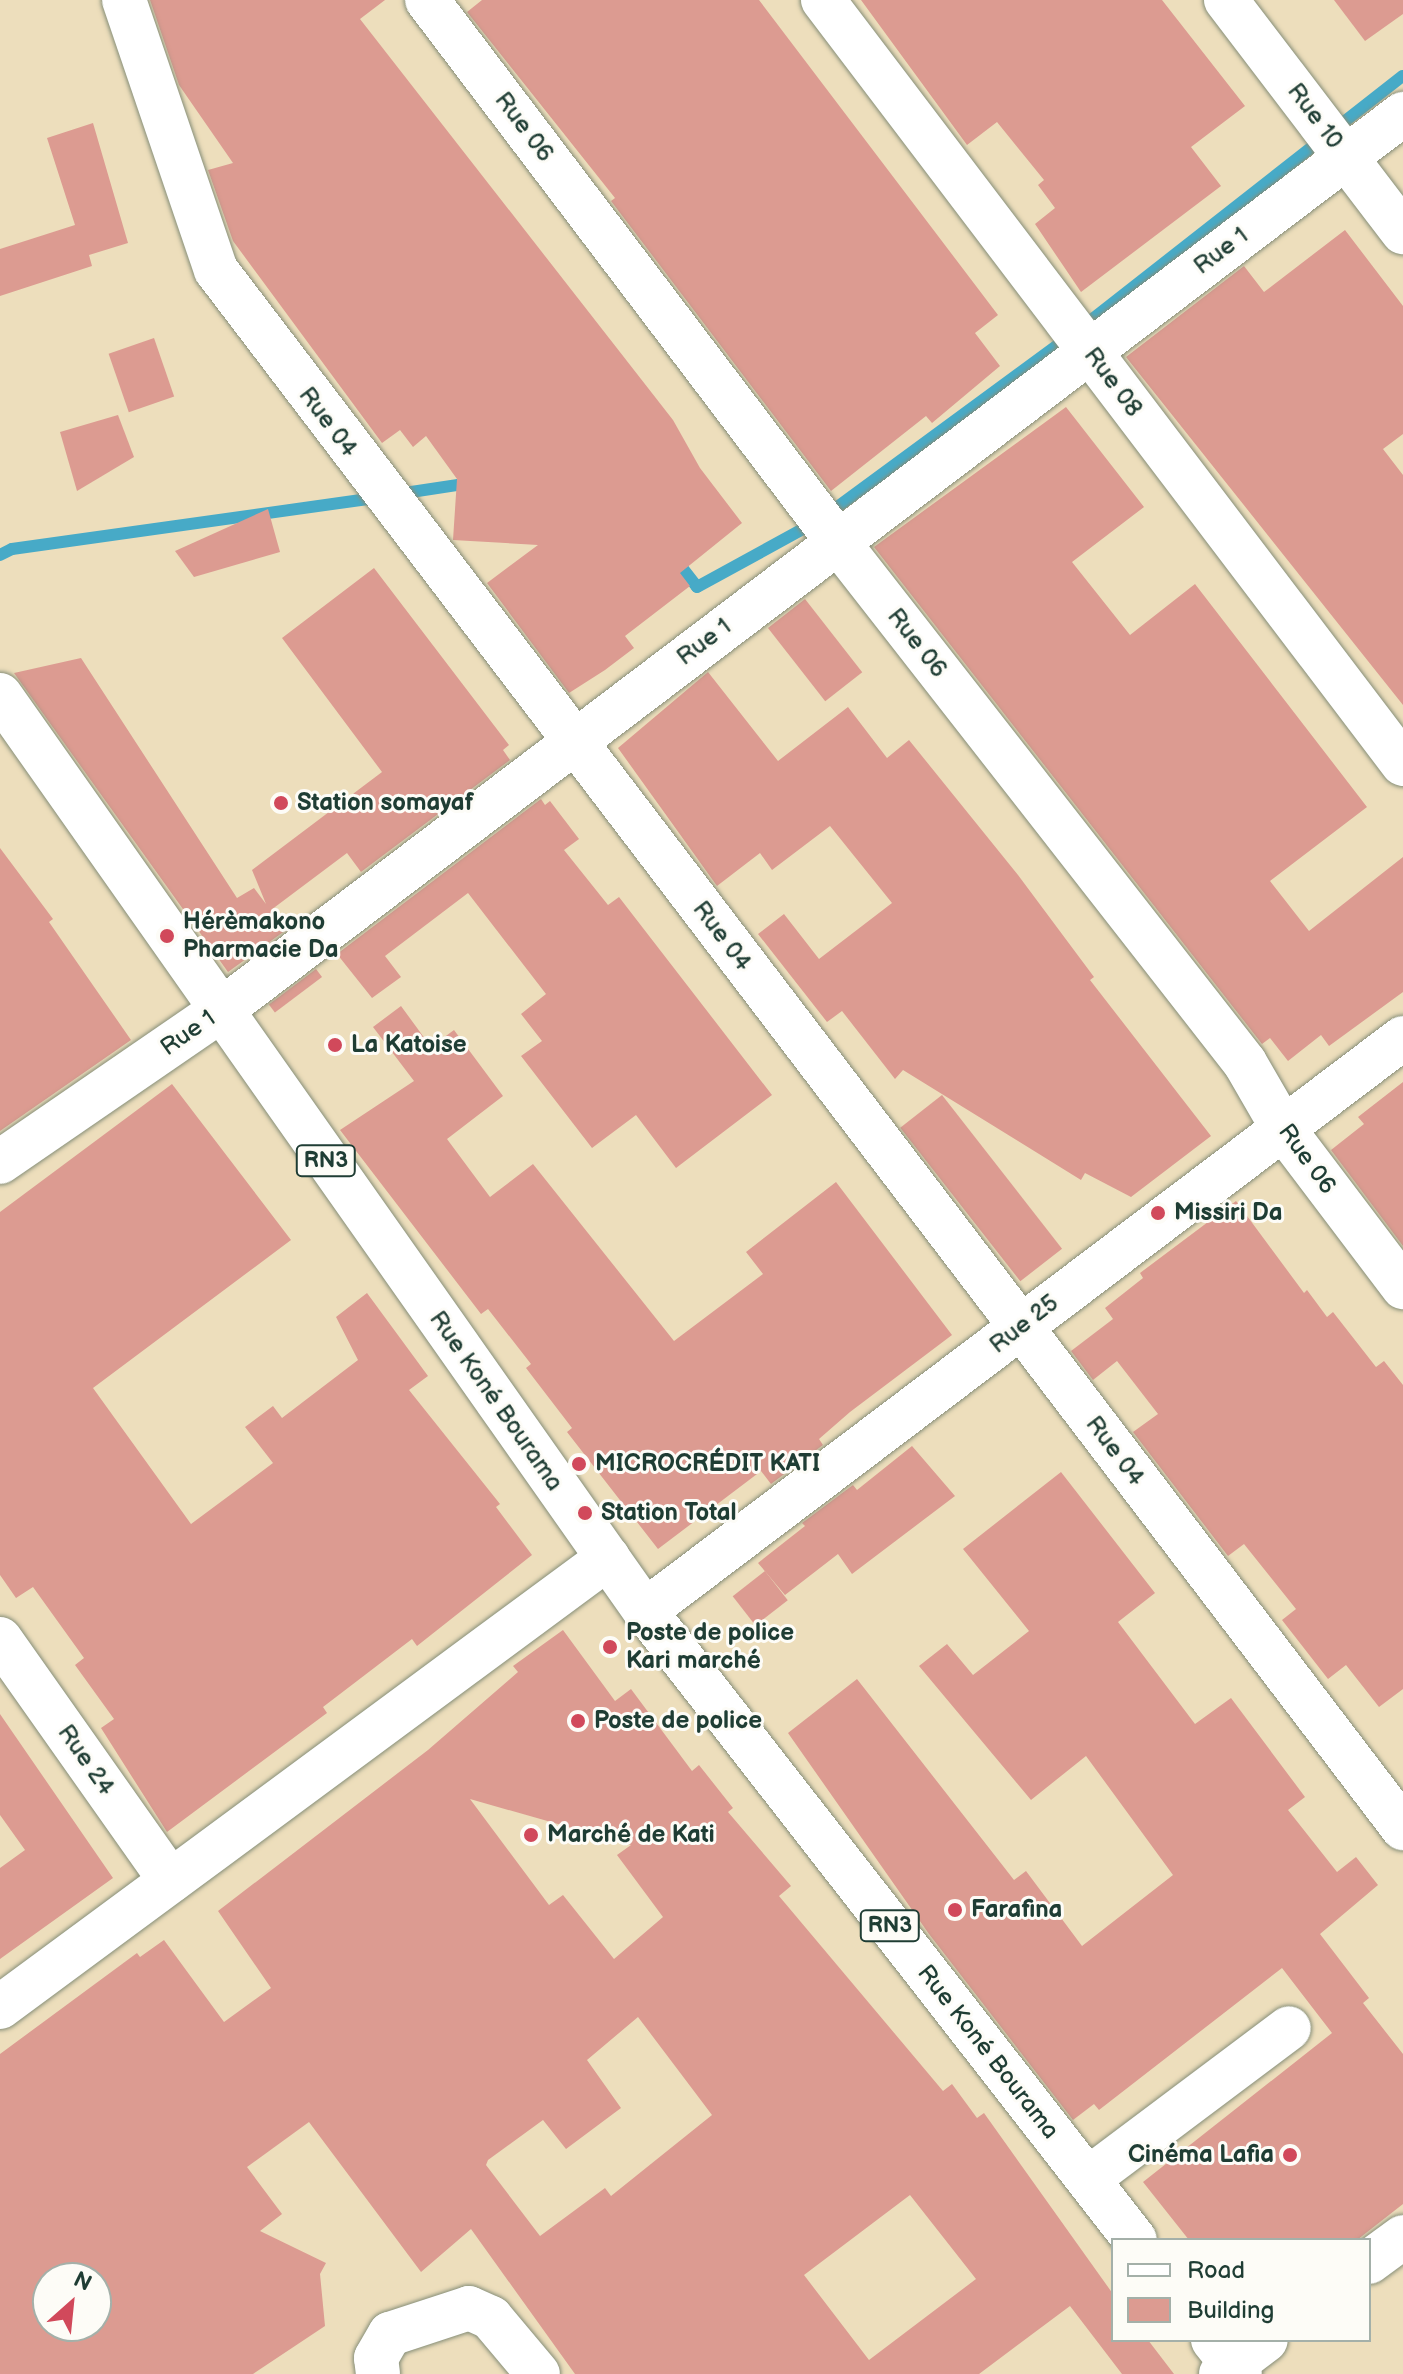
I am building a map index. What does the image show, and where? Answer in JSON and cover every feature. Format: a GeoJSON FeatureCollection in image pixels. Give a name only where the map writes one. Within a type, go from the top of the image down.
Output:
{"type":"FeatureCollection","features":[{"type":"Feature","properties":{"kind":"main road","name":"Rue 04"},"geometry":{"type":"LineString","coordinates":[[124,0],[216,270],[1403,1828]]}},
{"type":"Feature","properties":{"kind":"main road","name":"Rue 06"},"geometry":{"type":"LineString","coordinates":[[427,0],[838,542],[1245,1063],[1282,1127],[1403,1287]]}},
{"type":"Feature","properties":{"kind":"main road","name":"Rue 08"},"geometry":{"type":"LineString","coordinates":[[823,0],[1403,764]]}},
{"type":"Feature","properties":{"kind":"main road","name":"Rue 10"},"geometry":{"type":"LineString","coordinates":[[1226,0],[1403,232]]}},
{"type":"Feature","properties":{"kind":"main road","name":"Rue 1"},"geometry":{"type":"LineString","coordinates":[[0,1162],[220,1011],[1403,114]]}},
{"type":"Feature","properties":{"kind":"main road","name":"Rue Koné Bourama"},"geometry":{"type":"LineString","coordinates":[[3,706],[645,1611],[1133,2238]]}},
{"type":"Feature","properties":{"kind":"main road","name":"Rue 25"},"geometry":{"type":"LineString","coordinates":[[645,1611],[1403,1038]]}},
{"type":"Feature","properties":{"kind":"main road"},"geometry":{"type":"LineString","coordinates":[[0,2007],[608,1558]]}},
{"type":"Feature","properties":{"kind":"main road","name":"Rue 24"},"geometry":{"type":"LineString","coordinates":[[0,1639],[171,1881]]}},
{"type":"Feature","properties":{"kind":"main road"},"geometry":{"type":"LineString","coordinates":[[1088,2179],[1289,2028]]}},
{"type":"Feature","properties":{"kind":"main road"},"geometry":{"type":"LineString","coordinates":[[1371,2261],[1403,2237]]}},
{"type":"Feature","properties":{"kind":"main road"},"geometry":{"type":"LineString","coordinates":[[378,2374],[376,2358],[390,2334],[469,2308],[481,2311],[538,2374]]}},
{"type":"Feature","properties":{"kind":"building"},"geometry":{"type":"Polygon","coordinates":[[[150,0],[385,0],[360,19],[673,420],[700,468],[742,523],[680,573],[690,586],[625,636],[634,648],[605,670],[569,693],[487,583],[538,545],[453,540],[457,479],[426,436],[413,447],[400,430],[382,443],[233,241],[208,170],[233,163],[179,85],[150,0]]]}},
{"type":"Feature","properties":{"kind":"building"},"geometry":{"type":"Polygon","coordinates":[[[482,0],[759,0],[998,315],[975,333],[1000,366],[932,423],[926,416],[831,491],[611,201],[615,198],[467,12],[482,0]]]}},
{"type":"Feature","properties":{"kind":"building"},"geometry":{"type":"Polygon","coordinates":[[[861,0],[1162,0],[1245,106],[1191,147],[1221,186],[1081,292],[1035,224],[1055,208],[1038,185],[1044,180],[997,122],[967,145],[861,0]]]}},
{"type":"Feature","properties":{"kind":"building"},"geometry":{"type":"Polygon","coordinates":[[[1334,0],[1403,0],[1403,14],[1365,41],[1334,0]]]}},
{"type":"Feature","properties":{"kind":"building"},"geometry":{"type":"Polygon","coordinates":[[[93,123],[128,243],[89,255],[92,266],[0,296],[0,249],[75,225],[47,138],[93,123]]]}},
{"type":"Feature","properties":{"kind":"building"},"geometry":{"type":"Polygon","coordinates":[[[1345,230],[1403,306],[1403,434],[1383,449],[1403,475],[1403,705],[1126,357],[1244,266],[1264,292],[1345,230]]]}},
{"type":"Feature","properties":{"kind":"building"},"geometry":{"type":"Polygon","coordinates":[[[154,338],[174,397],[129,412],[109,354],[154,338]]]}},
{"type":"Feature","properties":{"kind":"building"},"geometry":{"type":"Polygon","coordinates":[[[1066,407],[1144,507],[1072,562],[1130,635],[1195,584],[1367,807],[1270,881],[1309,931],[1403,857],[1403,992],[1329,1046],[1321,1035],[1288,1061],[1270,1038],[1262,1044],[874,547],[1066,407]]]}},
{"type":"Feature","properties":{"kind":"building"},"geometry":{"type":"Polygon","coordinates":[[[118,415],[134,457],[77,491],[60,432],[118,415]]]}},
{"type":"Feature","properties":{"kind":"building"},"geometry":{"type":"Polygon","coordinates":[[[268,509],[280,552],[194,577],[175,551],[268,509]]]}},
{"type":"Feature","properties":{"kind":"building"},"geometry":{"type":"Polygon","coordinates":[[[374,568],[509,745],[503,750],[510,760],[361,872],[347,853],[271,910],[286,930],[228,972],[14,673],[81,658],[237,898],[254,888],[266,904],[252,870],[382,772],[282,638],[374,568]]]}},
{"type":"Feature","properties":{"kind":"building"},"geometry":{"type":"Polygon","coordinates":[[[805,599],[862,672],[825,701],[768,628],[805,599]]]}},
{"type":"Feature","properties":{"kind":"building"},"geometry":{"type":"Polygon","coordinates":[[[708,672],[778,761],[848,707],[887,758],[909,740],[1018,875],[1094,977],[1090,980],[1211,1136],[1131,1197],[1085,1173],[1081,1180],[903,1070],[895,1079],[842,1011],[827,1022],[758,934],[784,914],[819,959],[892,903],[830,826],[772,870],[760,853],[717,886],[618,748],[708,672]]]}},
{"type":"Feature","properties":{"kind":"building"},"geometry":{"type":"Polygon","coordinates":[[[541,799],[545,805],[550,801],[579,839],[564,850],[608,905],[619,897],[772,1095],[676,1168],[636,1115],[592,1148],[521,1056],[542,1041],[521,1014],[546,994],[468,893],[385,956],[401,977],[372,998],[337,954],[541,799]]]}},
{"type":"Feature","properties":{"kind":"building"},"geometry":{"type":"Polygon","coordinates":[[[0,848],[53,919],[49,922],[131,1040],[0,1131],[0,848]]]}},
{"type":"Feature","properties":{"kind":"building"},"geometry":{"type":"Polygon","coordinates":[[[316,969],[322,977],[275,1012],[269,1005],[316,969]]]}},
{"type":"Feature","properties":{"kind":"building"},"geometry":{"type":"Polygon","coordinates":[[[401,1006],[431,1047],[454,1030],[503,1096],[447,1139],[490,1197],[533,1164],[674,1341],[763,1274],[746,1252],[836,1182],[952,1335],[850,1412],[819,1439],[823,1445],[771,1484],[761,1471],[658,1549],[567,1432],[572,1428],[526,1368],[531,1364],[488,1309],[481,1314],[340,1130],[414,1081],[373,1027],[401,1006]]]}},
{"type":"Feature","properties":{"kind":"building"},"geometry":{"type":"Polygon","coordinates":[[[1403,1082],[1403,1246],[1331,1150],[1364,1124],[1358,1117],[1403,1082]]]}},
{"type":"Feature","properties":{"kind":"building"},"geometry":{"type":"Polygon","coordinates":[[[172,1084],[291,1240],[93,1388],[191,1524],[273,1463],[245,1427],[273,1406],[282,1418],[358,1360],[336,1317],[367,1293],[428,1376],[409,1390],[500,1504],[496,1507],[532,1555],[417,1646],[412,1639],[323,1707],[327,1713],[167,1832],[101,1728],[114,1719],[75,1665],[84,1658],[33,1587],[16,1598],[0,1575],[0,1212],[172,1084]]]}},
{"type":"Feature","properties":{"kind":"building"},"geometry":{"type":"Polygon","coordinates":[[[942,1095],[1062,1249],[1020,1281],[900,1128],[942,1095]]]}},
{"type":"Feature","properties":{"kind":"building"},"geometry":{"type":"Polygon","coordinates":[[[1236,1201],[1304,1293],[1307,1290],[1327,1317],[1333,1312],[1376,1367],[1384,1361],[1403,1385],[1403,1689],[1379,1707],[1346,1665],[1328,1679],[1282,1620],[1296,1609],[1244,1544],[1228,1556],[1133,1432],[1158,1414],[1117,1361],[1093,1380],[1071,1351],[1113,1319],[1105,1308],[1143,1278],[1140,1273],[1236,1201]]]}},
{"type":"Feature","properties":{"kind":"building"},"geometry":{"type":"Polygon","coordinates":[[[912,1446],[955,1496],[852,1574],[838,1554],[785,1595],[758,1563],[805,1526],[802,1523],[853,1485],[857,1490],[912,1446]]]}},
{"type":"Feature","properties":{"kind":"building"},"geometry":{"type":"Polygon","coordinates":[[[1061,1472],[1155,1593],[1118,1622],[1195,1724],[1231,1698],[1305,1797],[1288,1810],[1337,1872],[1356,1857],[1378,1885],[1320,1934],[1369,1998],[1363,2003],[1403,2054],[1403,2204],[1360,2238],[1187,2238],[1143,2182],[1332,2033],[1282,1968],[1099,2110],[1094,2104],[1073,2120],[929,1934],[788,1733],[857,1679],[1014,1880],[1026,1871],[1082,1946],[1173,1875],[1086,1756],[1031,1800],[919,1666],[947,1644],[973,1675],[1029,1631],[963,1549],[1061,1472]]]}},
{"type":"Feature","properties":{"kind":"building"},"geometry":{"type":"Polygon","coordinates":[[[765,1571],[788,1600],[755,1625],[733,1596],[765,1571]]]}},
{"type":"Feature","properties":{"kind":"building","name":"Marché de Kati"},"geometry":{"type":"Polygon","coordinates":[[[563,1630],[615,1701],[631,1689],[692,1771],[699,1765],[733,1808],[728,1812],[791,1886],[779,1896],[943,2091],[952,2084],[977,2118],[984,2113],[1111,2291],[1111,2342],[1150,2342],[1174,2374],[1122,2374],[1070,2306],[979,2374],[575,2374],[471,2229],[421,2272],[309,2122],[247,2167],[282,2214],[260,2231],[326,2263],[320,2274],[325,2326],[253,2374],[0,2374],[0,2054],[137,1953],[140,1957],[164,1940],[224,2022],[271,1988],[218,1911],[428,1750],[518,1672],[513,1666],[563,1630]],[[470,1799],[549,1905],[563,1895],[614,1959],[663,1917],[617,1855],[631,1845],[604,1837],[598,1829],[579,1830],[470,1799]],[[638,2017],[587,2060],[621,2108],[566,2149],[543,2120],[488,2160],[486,2165],[540,2236],[605,2188],[611,2196],[712,2115],[638,2017]],[[910,2195],[804,2275],[869,2360],[976,2279],[910,2195]]]}},
{"type":"Feature","properties":{"kind":"building"},"geometry":{"type":"Polygon","coordinates":[[[0,1714],[113,1878],[0,1959],[0,1868],[25,1850],[0,1815],[0,1714]]]}},
{"type":"Feature","properties":{"kind":"waterway"},"geometry":{"type":"LineString","coordinates":[[676,560],[697,587],[821,519],[1076,332],[1403,76]]}},
{"type":"Feature","properties":{"kind":"waterway"},"geometry":{"type":"LineString","coordinates":[[398,494],[471,483]]}},
{"type":"Feature","properties":{"kind":"waterway"},"geometry":{"type":"LineString","coordinates":[[0,555],[12,549],[380,497]]}},
{"type":"Feature","properties":{"kind":"place","name":"Station somayaf"},"geometry":{"type":"Point","coordinates":[281,803]}},
{"type":"Feature","properties":{"kind":"place","name":"Hérèmakono Pharmacie Da"},"geometry":{"type":"Point","coordinates":[167,936]}},
{"type":"Feature","properties":{"kind":"place","name":"La Katoise"},"geometry":{"type":"Point","coordinates":[335,1045]}},
{"type":"Feature","properties":{"kind":"place","name":"Missiri Da"},"geometry":{"type":"Point","coordinates":[1158,1213]}},
{"type":"Feature","properties":{"kind":"place","name":"MICROCRÉDIT KATI"},"geometry":{"type":"Point","coordinates":[579,1464]}},
{"type":"Feature","properties":{"kind":"place","name":"Station Total"},"geometry":{"type":"Point","coordinates":[585,1513]}},
{"type":"Feature","properties":{"kind":"place","name":"Poste de police Kari marché"},"geometry":{"type":"Point","coordinates":[610,1647]}},
{"type":"Feature","properties":{"kind":"place","name":"Poste de police"},"geometry":{"type":"Point","coordinates":[578,1721]}},
{"type":"Feature","properties":{"kind":"place","name":"Marché de Kati"},"geometry":{"type":"Point","coordinates":[531,1835]}},
{"type":"Feature","properties":{"kind":"place","name":"Farafina"},"geometry":{"type":"Point","coordinates":[955,1910]}},
{"type":"Feature","properties":{"kind":"place","name":"Cinéma Lafia"},"geometry":{"type":"Point","coordinates":[1290,2155]}}]}
